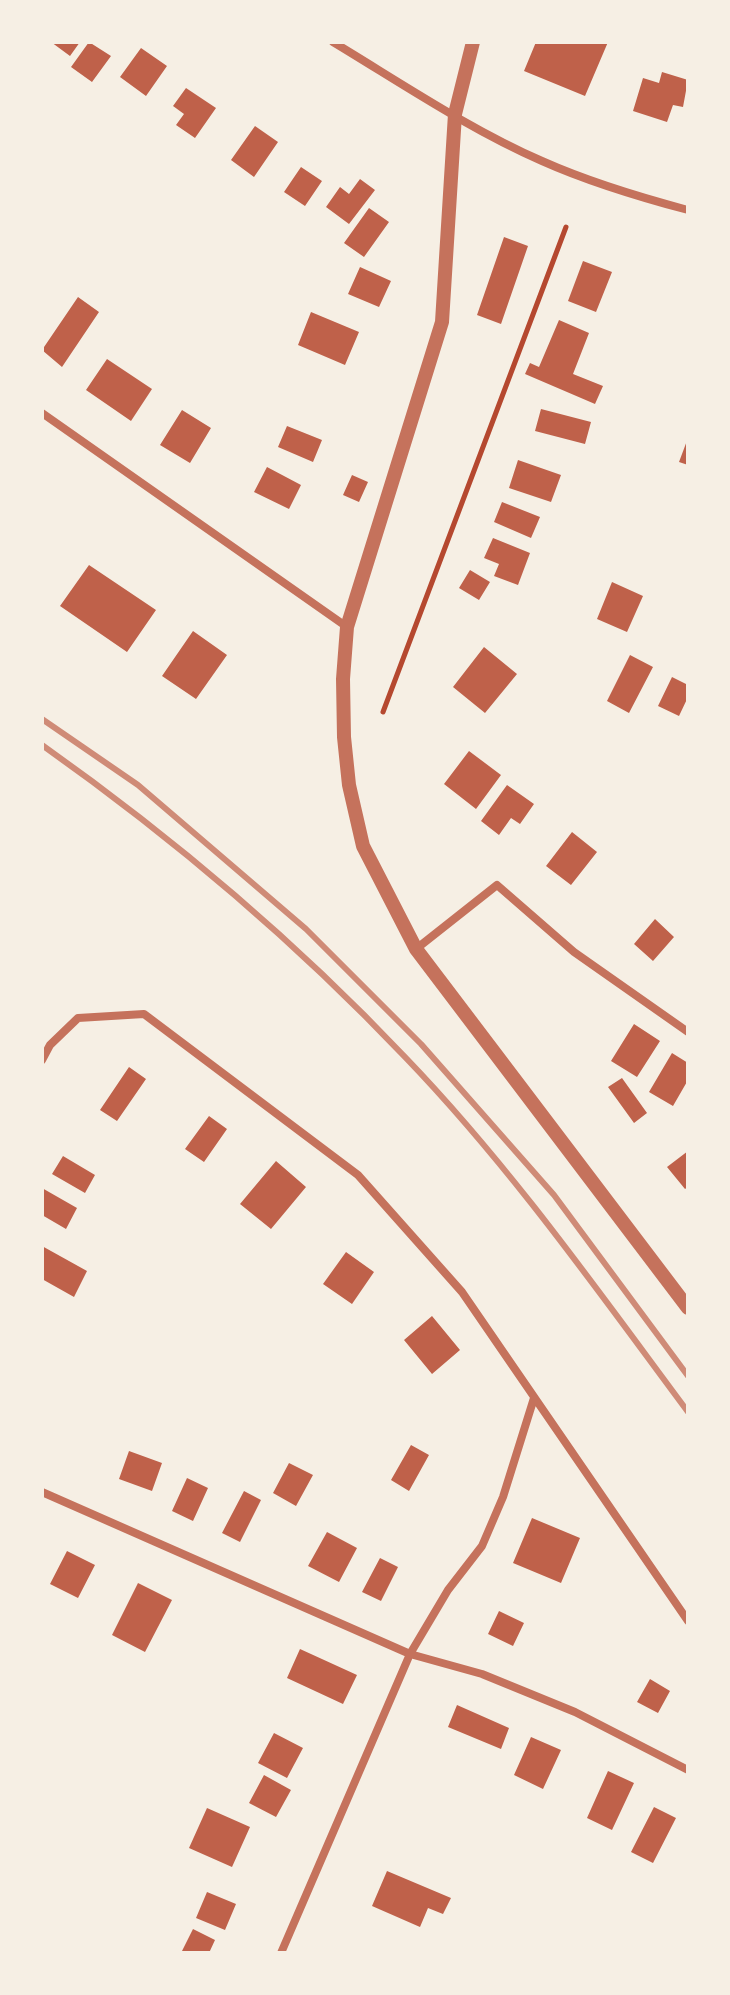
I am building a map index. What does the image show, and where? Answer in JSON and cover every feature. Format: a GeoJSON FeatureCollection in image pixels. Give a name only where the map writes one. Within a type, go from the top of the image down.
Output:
{"type":"FeatureCollection","features":[{"type":"Feature","properties":{"kind":"street"},"geometry":{"type":"LineString","coordinates":[[333,42],[541,161],[627,193],[688,210]]}},
{"type":"Feature","properties":{"kind":"street"},"geometry":{"type":"LineString","coordinates":[[473,42],[455,114],[442,322],[347,627],[343,723],[349,785],[363,846],[416,949],[688,1308]]}},
{"type":"Feature","properties":{"kind":"street"},"geometry":{"type":"LineString","coordinates":[[42,413],[347,627]]}},
{"type":"Feature","properties":{"kind":"street"},"geometry":{"type":"LineString","coordinates":[[416,949],[497,885],[574,952],[688,1032]]}},
{"type":"Feature","properties":{"kind":"street"},"geometry":{"type":"LineString","coordinates":[[42,1060],[46,1042],[78,1018],[144,1014],[358,1175],[462,1292],[688,1621]]}},
{"type":"Feature","properties":{"kind":"street"},"geometry":{"type":"LineString","coordinates":[[281,1953],[410,1654],[448,1590],[482,1546],[503,1497],[534,1398]]}},
{"type":"Feature","properties":{"kind":"street"},"geometry":{"type":"LineString","coordinates":[[42,1492],[410,1654],[482,1674],[575,1712],[688,1770]]}},
{"type":"Feature","properties":{"kind":"path"},"geometry":{"type":"LineString","coordinates":[[383,712],[566,227]]}},
{"type":"Feature","properties":{"kind":"building"},"geometry":{"type":"Polygon","coordinates":[[[51,42],[80,42],[70,56],[51,42]]]}},
{"type":"Feature","properties":{"kind":"building"},"geometry":{"type":"Polygon","coordinates":[[[89,42],[111,56],[92,82],[71,67],[89,42]]]}},
{"type":"Feature","properties":{"kind":"building"},"geometry":{"type":"Polygon","coordinates":[[[536,42],[608,42],[585,96],[524,71],[536,42]]]}},
{"type":"Feature","properties":{"kind":"building"},"geometry":{"type":"Polygon","coordinates":[[[141,48],[167,66],[146,96],[120,77],[141,48]]]}},
{"type":"Feature","properties":{"kind":"building"},"geometry":{"type":"Polygon","coordinates":[[[662,72],[688,80],[683,107],[673,105],[667,122],[633,111],[643,78],[659,83],[662,72]]]}},
{"type":"Feature","properties":{"kind":"building"},"geometry":{"type":"Polygon","coordinates":[[[186,88],[216,108],[195,138],[176,125],[184,114],[173,106],[186,88]]]}},
{"type":"Feature","properties":{"kind":"building"},"geometry":{"type":"Polygon","coordinates":[[[255,126],[278,142],[254,177],[231,160],[255,126]]]}},
{"type":"Feature","properties":{"kind":"building"},"geometry":{"type":"Polygon","coordinates":[[[301,167],[322,181],[305,206],[284,192],[301,167]]]}},
{"type":"Feature","properties":{"kind":"building"},"geometry":{"type":"Polygon","coordinates":[[[360,179],[375,190],[349,224],[326,207],[340,187],[349,194],[360,179]]]}},
{"type":"Feature","properties":{"kind":"building"},"geometry":{"type":"Polygon","coordinates":[[[369,208],[389,222],[364,257],[344,243],[369,208]]]}},
{"type":"Feature","properties":{"kind":"building"},"geometry":{"type":"Polygon","coordinates":[[[504,237],[528,246],[501,324],[477,315],[504,237]]]}},
{"type":"Feature","properties":{"kind":"building"},"geometry":{"type":"Polygon","coordinates":[[[583,261],[612,272],[596,312],[568,301],[583,261]]]}},
{"type":"Feature","properties":{"kind":"building"},"geometry":{"type":"Polygon","coordinates":[[[360,267],[391,281],[379,307],[348,294],[360,267]]]}},
{"type":"Feature","properties":{"kind":"building"},"geometry":{"type":"Polygon","coordinates":[[[78,297],[99,312],[62,367],[42,350],[78,297]]]}},
{"type":"Feature","properties":{"kind":"building"},"geometry":{"type":"Polygon","coordinates":[[[311,312],[359,332],[345,365],[298,345],[311,312]]]}},
{"type":"Feature","properties":{"kind":"building"},"geometry":{"type":"Polygon","coordinates":[[[559,320],[589,333],[573,374],[603,386],[595,404],[525,374],[530,363],[539,367],[559,320]]]}},
{"type":"Feature","properties":{"kind":"building"},"geometry":{"type":"Polygon","coordinates":[[[107,359],[152,389],[131,421],[86,390],[107,359]]]}},
{"type":"Feature","properties":{"kind":"building"},"geometry":{"type":"Polygon","coordinates":[[[541,409],[591,422],[585,444],[535,431],[541,409]]]}},
{"type":"Feature","properties":{"kind":"building"},"geometry":{"type":"Polygon","coordinates":[[[182,410],[211,428],[190,463],[160,445],[182,410]]]}},
{"type":"Feature","properties":{"kind":"building"},"geometry":{"type":"Polygon","coordinates":[[[287,426],[322,440],[313,462],[278,447],[287,426]]]}},
{"type":"Feature","properties":{"kind":"building"},"geometry":{"type":"Polygon","coordinates":[[[688,438],[688,465],[679,462],[688,438]]]}},
{"type":"Feature","properties":{"kind":"building"},"geometry":{"type":"Polygon","coordinates":[[[518,460],[561,475],[551,502],[509,488],[518,460]]]}},
{"type":"Feature","properties":{"kind":"building"},"geometry":{"type":"Polygon","coordinates":[[[267,467],[301,485],[289,509],[254,492],[267,467]]]}},
{"type":"Feature","properties":{"kind":"building"},"geometry":{"type":"Polygon","coordinates":[[[352,475],[368,482],[359,502],[343,495],[352,475]]]}},
{"type":"Feature","properties":{"kind":"building"},"geometry":{"type":"Polygon","coordinates":[[[502,502],[540,517],[531,538],[494,522],[502,502]]]}},
{"type":"Feature","properties":{"kind":"building"},"geometry":{"type":"Polygon","coordinates":[[[493,538],[530,553],[518,585],[494,576],[499,564],[484,558],[493,538]]]}},
{"type":"Feature","properties":{"kind":"building"},"geometry":{"type":"Polygon","coordinates":[[[89,565],[156,610],[127,652],[60,606],[89,565]]]}},
{"type":"Feature","properties":{"kind":"building"},"geometry":{"type":"Polygon","coordinates":[[[470,570],[490,582],[479,600],[459,588],[470,570]]]}},
{"type":"Feature","properties":{"kind":"building"},"geometry":{"type":"Polygon","coordinates":[[[612,582],[643,596],[627,632],[597,619],[612,582]]]}},
{"type":"Feature","properties":{"kind":"building"},"geometry":{"type":"Polygon","coordinates":[[[193,631],[227,655],[196,699],[162,676],[193,631]]]}},
{"type":"Feature","properties":{"kind":"building"},"geometry":{"type":"Polygon","coordinates":[[[484,647],[517,674],[485,713],[453,687],[484,647]]]}},
{"type":"Feature","properties":{"kind":"building"},"geometry":{"type":"Polygon","coordinates":[[[630,655],[653,667],[629,713],[607,701],[630,655]]]}},
{"type":"Feature","properties":{"kind":"building"},"geometry":{"type":"Polygon","coordinates":[[[672,677],[688,685],[688,697],[679,716],[658,706],[672,677]]]}},
{"type":"Feature","properties":{"kind":"building"},"geometry":{"type":"Polygon","coordinates":[[[469,751],[501,775],[476,809],[444,784],[469,751]]]}},
{"type":"Feature","properties":{"kind":"building"},"geometry":{"type":"Polygon","coordinates":[[[507,785],[534,804],[520,824],[511,818],[499,835],[481,821],[507,785]]]}},
{"type":"Feature","properties":{"kind":"building"},"geometry":{"type":"Polygon","coordinates":[[[572,832],[597,852],[571,885],[546,866],[572,832]]]}},
{"type":"Feature","properties":{"kind":"building"},"geometry":{"type":"Polygon","coordinates":[[[655,919],[674,937],[653,961],[634,944],[655,919]]]}},
{"type":"Feature","properties":{"kind":"building"},"geometry":{"type":"Polygon","coordinates":[[[634,1024],[660,1041],[637,1077],[611,1061],[634,1024]]]}},
{"type":"Feature","properties":{"kind":"building"},"geometry":{"type":"Polygon","coordinates":[[[672,1053],[688,1063],[688,1080],[673,1106],[649,1092],[672,1053]]]}},
{"type":"Feature","properties":{"kind":"building"},"geometry":{"type":"Polygon","coordinates":[[[129,1067],[146,1079],[117,1121],[100,1110],[129,1067]]]}},
{"type":"Feature","properties":{"kind":"building"},"geometry":{"type":"Polygon","coordinates":[[[622,1078],[647,1113],[634,1123],[608,1087],[622,1078]]]}},
{"type":"Feature","properties":{"kind":"building"},"geometry":{"type":"Polygon","coordinates":[[[209,1116],[227,1129],[204,1162],[185,1149],[209,1116]]]}},
{"type":"Feature","properties":{"kind":"building"},"geometry":{"type":"Polygon","coordinates":[[[688,1151],[688,1187],[685,1189],[667,1167],[688,1151]]]}},
{"type":"Feature","properties":{"kind":"building"},"geometry":{"type":"Polygon","coordinates":[[[63,1156],[95,1175],[85,1193],[52,1174],[63,1156]]]}},
{"type":"Feature","properties":{"kind":"building"},"geometry":{"type":"Polygon","coordinates":[[[276,1161],[306,1187],[271,1229],[240,1204],[276,1161]]]}},
{"type":"Feature","properties":{"kind":"building"},"geometry":{"type":"Polygon","coordinates":[[[42,1188],[77,1208],[66,1229],[42,1215],[42,1188]]]}},
{"type":"Feature","properties":{"kind":"building"},"geometry":{"type":"Polygon","coordinates":[[[42,1246],[87,1271],[74,1297],[42,1279],[42,1246]]]}},
{"type":"Feature","properties":{"kind":"building"},"geometry":{"type":"Polygon","coordinates":[[[346,1252],[374,1272],[352,1304],[323,1284],[346,1252]]]}},
{"type":"Feature","properties":{"kind":"building"},"geometry":{"type":"Polygon","coordinates":[[[432,1316],[460,1350],[432,1374],[404,1340],[432,1316]]]}},
{"type":"Feature","properties":{"kind":"building"},"geometry":{"type":"Polygon","coordinates":[[[411,1445],[429,1455],[409,1491],[391,1480],[411,1445]]]}},
{"type":"Feature","properties":{"kind":"building"},"geometry":{"type":"Polygon","coordinates":[[[129,1451],[162,1463],[152,1491],[119,1479],[129,1451]]]}},
{"type":"Feature","properties":{"kind":"building"},"geometry":{"type":"Polygon","coordinates":[[[289,1463],[313,1475],[296,1506],[273,1493],[289,1463]]]}},
{"type":"Feature","properties":{"kind":"building"},"geometry":{"type":"Polygon","coordinates":[[[187,1478],[208,1488],[193,1521],[172,1511],[187,1478]]]}},
{"type":"Feature","properties":{"kind":"building"},"geometry":{"type":"Polygon","coordinates":[[[244,1491],[261,1500],[240,1542],[222,1533],[244,1491]]]}},
{"type":"Feature","properties":{"kind":"building"},"geometry":{"type":"Polygon","coordinates":[[[532,1518],[580,1538],[561,1583],[513,1563],[532,1518]]]}},
{"type":"Feature","properties":{"kind":"building"},"geometry":{"type":"Polygon","coordinates":[[[327,1532],[357,1548],[339,1582],[308,1566],[327,1532]]]}},
{"type":"Feature","properties":{"kind":"building"},"geometry":{"type":"Polygon","coordinates":[[[67,1551],[95,1565],[78,1598],[50,1584],[67,1551]]]}},
{"type":"Feature","properties":{"kind":"building"},"geometry":{"type":"Polygon","coordinates":[[[380,1558],[398,1567],[381,1601],[362,1592],[380,1558]]]}},
{"type":"Feature","properties":{"kind":"building"},"geometry":{"type":"Polygon","coordinates":[[[138,1583],[172,1600],[145,1652],[112,1635],[138,1583]]]}},
{"type":"Feature","properties":{"kind":"building"},"geometry":{"type":"Polygon","coordinates":[[[499,1611],[524,1623],[513,1646],[488,1634],[499,1611]]]}},
{"type":"Feature","properties":{"kind":"building"},"geometry":{"type":"Polygon","coordinates":[[[300,1649],[357,1675],[343,1704],[287,1678],[300,1649]]]}},
{"type":"Feature","properties":{"kind":"building"},"geometry":{"type":"Polygon","coordinates":[[[650,1679],[670,1691],[658,1713],[637,1702],[650,1679]]]}},
{"type":"Feature","properties":{"kind":"building"},"geometry":{"type":"Polygon","coordinates":[[[457,1705],[509,1728],[501,1749],[448,1727],[457,1705]]]}},
{"type":"Feature","properties":{"kind":"building"},"geometry":{"type":"Polygon","coordinates":[[[274,1733],[303,1748],[287,1778],[258,1763],[274,1733]]]}},
{"type":"Feature","properties":{"kind":"building"},"geometry":{"type":"Polygon","coordinates":[[[531,1737],[561,1750],[543,1789],[514,1775],[531,1737]]]}},
{"type":"Feature","properties":{"kind":"building"},"geometry":{"type":"Polygon","coordinates":[[[608,1771],[634,1783],[612,1830],[587,1818],[608,1771]]]}},
{"type":"Feature","properties":{"kind":"building"},"geometry":{"type":"Polygon","coordinates":[[[264,1775],[291,1790],[276,1817],[249,1803],[264,1775]]]}},
{"type":"Feature","properties":{"kind":"building"},"geometry":{"type":"Polygon","coordinates":[[[654,1807],[676,1818],[653,1863],[631,1852],[654,1807]]]}},
{"type":"Feature","properties":{"kind":"building"},"geometry":{"type":"Polygon","coordinates":[[[207,1808],[250,1827],[232,1867],[189,1848],[207,1808]]]}},
{"type":"Feature","properties":{"kind":"building"},"geometry":{"type":"Polygon","coordinates":[[[387,1871],[451,1898],[443,1914],[428,1908],[420,1927],[372,1906],[387,1871]]]}},
{"type":"Feature","properties":{"kind":"building"},"geometry":{"type":"Polygon","coordinates":[[[207,1892],[236,1904],[225,1930],[196,1918],[207,1892]]]}},
{"type":"Feature","properties":{"kind":"building"},"geometry":{"type":"Polygon","coordinates":[[[193,1929],[215,1940],[209,1953],[181,1953],[193,1929]]]}},
{"type":"Feature","properties":{"kind":"railway"},"geometry":{"type":"LineString","coordinates":[[42,719],[138,785],[306,929],[421,1044],[554,1195],[688,1376]]}},
{"type":"Feature","properties":{"kind":"railway"},"geometry":{"type":"LineString","coordinates":[[42,745],[138,816],[231,892],[320,972],[405,1057],[517,1185],[688,1412]]}}]}
